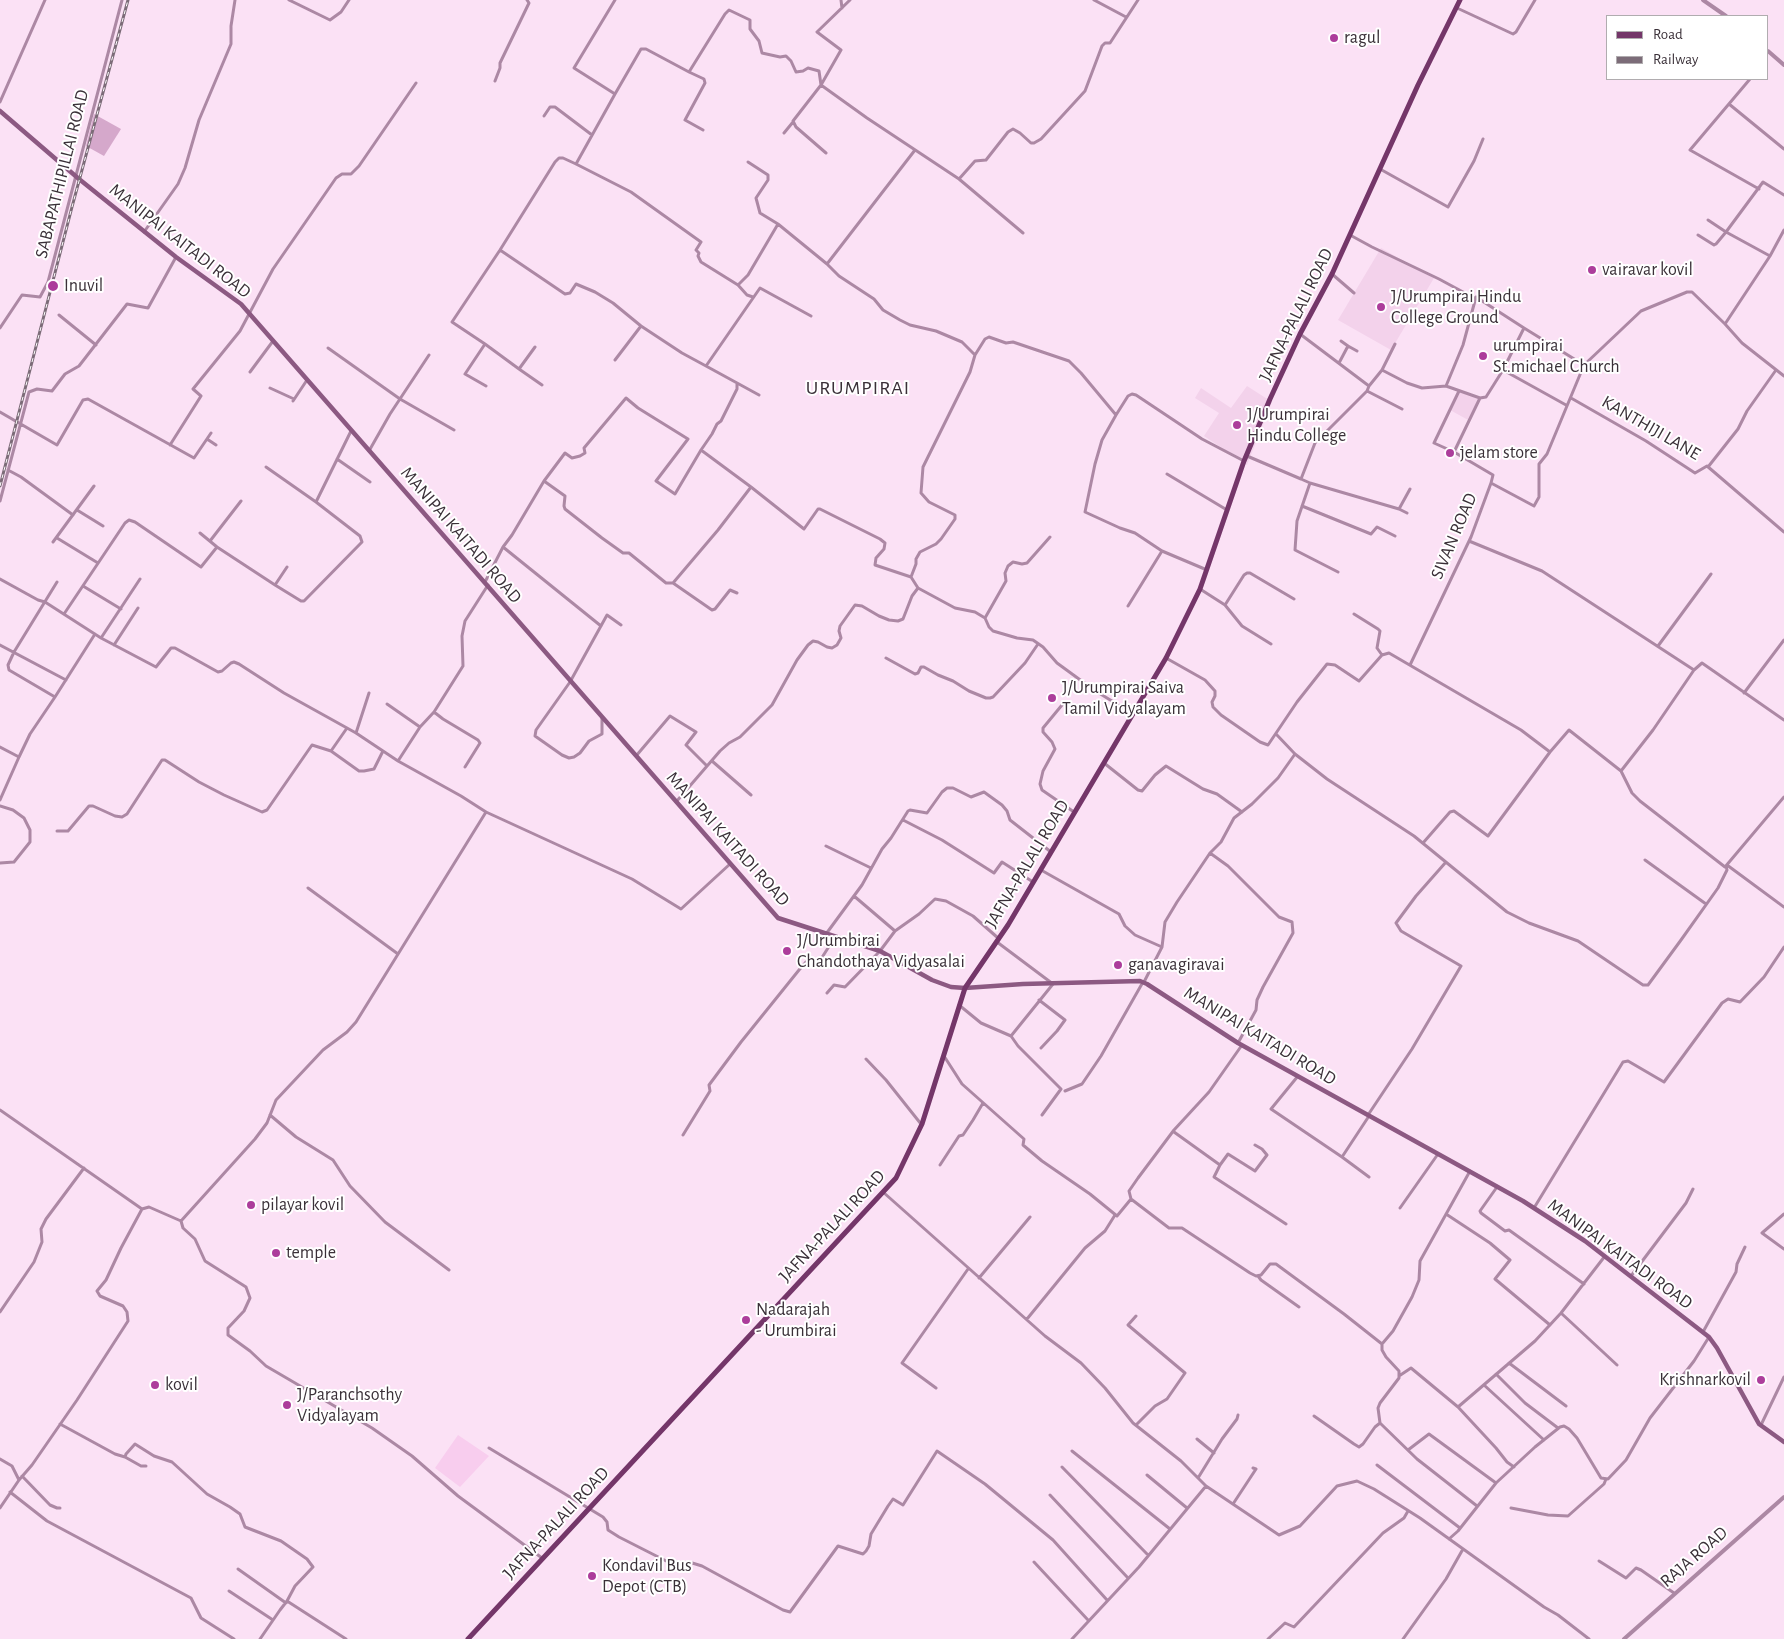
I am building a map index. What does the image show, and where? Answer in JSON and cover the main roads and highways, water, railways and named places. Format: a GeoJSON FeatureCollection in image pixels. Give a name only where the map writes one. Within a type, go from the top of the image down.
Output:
{"type":"FeatureCollection","features":[{"type":"Feature","properties":{"kind":"main road","name":"JAFNA-PALALI ROAD"},"geometry":{"type":"LineString","coordinates":[[468,1639],[896,1178],[922,1124],[965,988],[1034,882],[1166,658],[1200,589],[1244,461],[1300,334],[1332,274],[1418,85],[1460,0]]}},
{"type":"Feature","properties":{"kind":"main road","name":"MANIPAI KAITADI ROAD"},"geometry":{"type":"LineString","coordinates":[[0,111],[76,177],[144,232],[241,304],[778,918],[880,952],[940,983],[965,988],[1143,982],[1240,1044],[1497,1186],[1585,1241],[1709,1337],[1760,1425],[1784,1442]]}},
{"type":"Feature","properties":{"kind":"railway"},"geometry":{"type":"LineString","coordinates":[[0,486],[128,0]]}},
{"type":"Feature","properties":{"kind":"place","name":"ragul"},"geometry":{"type":"Point","coordinates":[1334,38]}},
{"type":"Feature","properties":{"kind":"place","name":"vairavar kovil"},"geometry":{"type":"Point","coordinates":[1592,270]}},
{"type":"Feature","properties":{"kind":"place","name":"Inuvil"},"geometry":{"type":"Point","coordinates":[53,286]}},
{"type":"Feature","properties":{"kind":"place","name":"J/Urumpirai Hindu College Ground"},"geometry":{"type":"Point","coordinates":[1381,307]}},
{"type":"Feature","properties":{"kind":"place","name":"urumpirai St.michael Church"},"geometry":{"type":"Point","coordinates":[1483,356]}},
{"type":"Feature","properties":{"kind":"place","name":"J/Urumpirai Hindu College"},"geometry":{"type":"Point","coordinates":[1237,425]}},
{"type":"Feature","properties":{"kind":"place","name":"jelam store"},"geometry":{"type":"Point","coordinates":[1450,453]}},
{"type":"Feature","properties":{"kind":"place","name":"J/Urumpirai Saiva Tamil Vidyalayam"},"geometry":{"type":"Point","coordinates":[1052,698]}},
{"type":"Feature","properties":{"kind":"place","name":"J/Urumbirai Chandothaya Vidyasalai"},"geometry":{"type":"Point","coordinates":[787,951]}},
{"type":"Feature","properties":{"kind":"place","name":"ganavagiravai"},"geometry":{"type":"Point","coordinates":[1118,965]}},
{"type":"Feature","properties":{"kind":"place","name":"pilayar kovil"},"geometry":{"type":"Point","coordinates":[251,1205]}},
{"type":"Feature","properties":{"kind":"place","name":"temple"},"geometry":{"type":"Point","coordinates":[276,1253]}},
{"type":"Feature","properties":{"kind":"place","name":"Nadarajah - Urumbirai"},"geometry":{"type":"Point","coordinates":[746,1320]}},
{"type":"Feature","properties":{"kind":"place","name":"Krishnarkovil"},"geometry":{"type":"Point","coordinates":[1761,1380]}},
{"type":"Feature","properties":{"kind":"place","name":"kovil"},"geometry":{"type":"Point","coordinates":[155,1385]}},
{"type":"Feature","properties":{"kind":"place","name":"J/Paranchsothy Vidyalayam"},"geometry":{"type":"Point","coordinates":[287,1405]}},
{"type":"Feature","properties":{"kind":"place","name":"Kondavil Bus Depot (CTB)"},"geometry":{"type":"Point","coordinates":[592,1576]}},
{"type":"Feature","properties":{"kind":"district","name":"URUMPIRAI"},"geometry":{"type":"Point","coordinates":[858,388]}}]}
